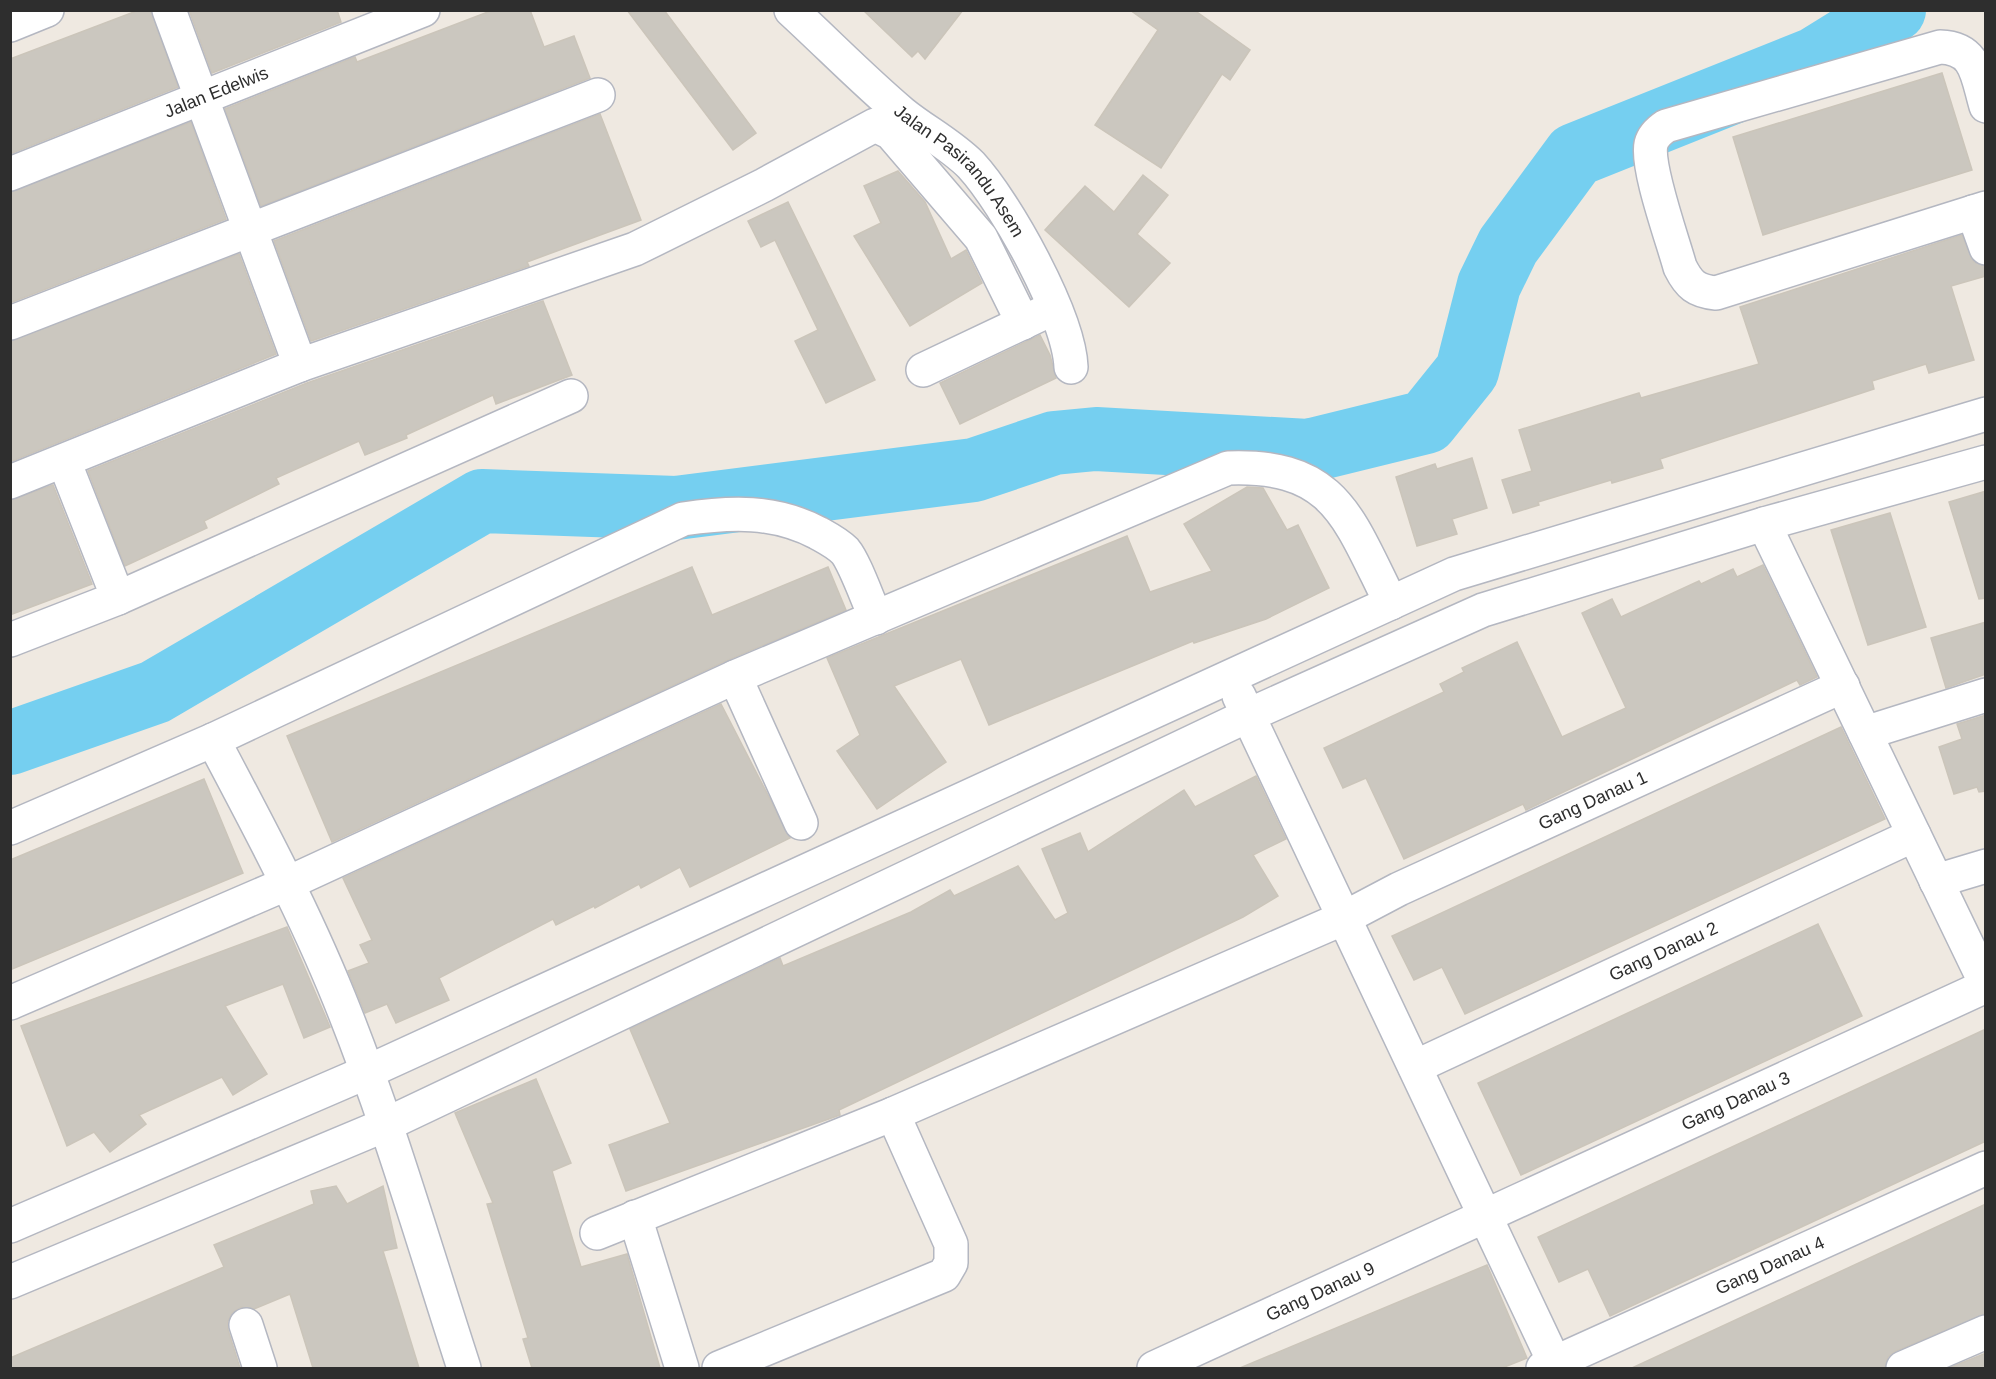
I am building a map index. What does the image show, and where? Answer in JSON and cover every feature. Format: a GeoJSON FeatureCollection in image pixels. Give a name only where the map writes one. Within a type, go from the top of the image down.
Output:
{"type":"FeatureCollection","features":[{"type":"Feature","properties":{"kind":"street"},"geometry":{"type":"LineString","coordinates":[[10,25],[47,10]]}},
{"type":"Feature","properties":{"kind":"street"},"geometry":{"type":"LineString","coordinates":[[169,10],[300,365]]}},
{"type":"Feature","properties":{"kind":"street","name":"Jalan Edelwis"},"geometry":{"type":"LineString","coordinates":[[10,174],[423,10]]}},
{"type":"Feature","properties":{"kind":"street","name":"Jalan Pasirandu Asem"},"geometry":{"type":"LineString","coordinates":[[791,10],[903,114],[945,142],[971,166],[1001,206],[1056,307],[1070,348],[1071,367]]}},
{"type":"Feature","properties":{"kind":"street"},"geometry":{"type":"LineString","coordinates":[[1986,106],[1976,69],[1969,58],[1958,49],[1940,47],[1666,126],[1660,130],[1651,145],[1652,167],[1680,267],[1687,282],[1701,292],[1716,293],[1979,210],[1986,248]]}},
{"type":"Feature","properties":{"kind":"street"},"geometry":{"type":"LineString","coordinates":[[10,323],[598,94]]}},
{"type":"Feature","properties":{"kind":"street"},"geometry":{"type":"LineString","coordinates":[[10,482],[300,365],[634,249],[764,185],[875,125],[891,133],[981,238],[1023,323]]}},
{"type":"Feature","properties":{"kind":"street"},"geometry":{"type":"LineString","coordinates":[[923,369],[1056,307]]}},
{"type":"Feature","properties":{"kind":"street"},"geometry":{"type":"LineString","coordinates":[[10,640],[118,598],[571,396]]}},
{"type":"Feature","properties":{"kind":"street"},"geometry":{"type":"LineString","coordinates":[[10,1226],[368,1072],[1229,675],[1454,574],[1986,414]]}},
{"type":"Feature","properties":{"kind":"street"},"geometry":{"type":"LineString","coordinates":[[64,461],[118,598]]}},
{"type":"Feature","properties":{"kind":"street"},"geometry":{"type":"LineString","coordinates":[[10,1282],[386,1125],[1248,715],[1483,610],[1764,524],[1986,462]]}},
{"type":"Feature","properties":{"kind":"street"},"geometry":{"type":"LineString","coordinates":[[10,1004],[288,883],[735,678],[1228,468],[1259,467],[1292,474],[1312,482],[1329,495],[1352,527],[1391,603]]}},
{"type":"Feature","properties":{"kind":"street"},"geometry":{"type":"LineString","coordinates":[[10,828],[213,740],[683,519],[726,513],[762,514],[801,524],[833,541],[846,552],[876,618]]}},
{"type":"Feature","properties":{"kind":"street"},"geometry":{"type":"LineString","coordinates":[[1764,524],[1986,985]]}},
{"type":"Feature","properties":{"kind":"street"},"geometry":{"type":"LineString","coordinates":[[1229,675],[1485,1216],[1552,1367]]}},
{"type":"Feature","properties":{"kind":"street"},"geometry":{"type":"LineString","coordinates":[[735,678],[801,824]]}},
{"type":"Feature","properties":{"kind":"street","name":"Gang Danau 1"},"geometry":{"type":"LineString","coordinates":[[597,1233],[893,1114],[1344,918],[1399,889],[1843,686]]}},
{"type":"Feature","properties":{"kind":"street"},"geometry":{"type":"LineString","coordinates":[[1865,733],[1986,695]]}},
{"type":"Feature","properties":{"kind":"street"},"geometry":{"type":"LineString","coordinates":[[213,740],[288,883],[338,996],[386,1125],[464,1368]]}},
{"type":"Feature","properties":{"kind":"street","name":"Gang Danau 2"},"geometry":{"type":"LineString","coordinates":[[1415,1067],[1914,835]]}},
{"type":"Feature","properties":{"kind":"street"},"geometry":{"type":"LineString","coordinates":[[1936,881],[1986,866]]}},
{"type":"Feature","properties":{"kind":"street","name":"Gang Danau 3"},"geometry":{"type":"LineString","coordinates":[[1485,1216],[1986,985]]}},
{"type":"Feature","properties":{"kind":"street"},"geometry":{"type":"LineString","coordinates":[[720,1368],[944,1275],[951,1263],[951,1244],[893,1114]]}},
{"type":"Feature","properties":{"kind":"street","name":"Gang Danau 4"},"geometry":{"type":"LineString","coordinates":[[1552,1367],[1986,1168]]}},
{"type":"Feature","properties":{"kind":"street","name":"Gang Danau 9"},"geometry":{"type":"LineString","coordinates":[[1155,1368],[1485,1216]]}},
{"type":"Feature","properties":{"kind":"street"},"geometry":{"type":"LineString","coordinates":[[635,1217],[682,1368]]}},
{"type":"Feature","properties":{"kind":"street"},"geometry":{"type":"LineString","coordinates":[[246,1325],[260,1368]]}},
{"type":"Feature","properties":{"kind":"street"},"geometry":{"type":"LineString","coordinates":[[1903,1368],[1986,1332]]}},
{"type":"Feature","properties":{"kind":"building"},"geometry":{"type":"Polygon","coordinates":[[[139,10],[151,10],[178,87],[10,154],[10,59],[139,10]]]}},
{"type":"Feature","properties":{"kind":"building"},"geometry":{"type":"Polygon","coordinates":[[[189,10],[337,10],[341,22],[212,73],[189,10]]]}},
{"type":"Feature","properties":{"kind":"building"},"geometry":{"type":"Polygon","coordinates":[[[493,10],[530,10],[544,47],[574,36],[590,78],[261,206],[225,109],[355,57],[357,62],[493,10]]]}},
{"type":"Feature","properties":{"kind":"building"},"geometry":{"type":"Polygon","coordinates":[[[627,10],[664,10],[756,133],[733,150],[627,10]]]}},
{"type":"Feature","properties":{"kind":"building"},"geometry":{"type":"Polygon","coordinates":[[[863,10],[963,10],[925,59],[918,51],[912,57],[863,10]]]}},
{"type":"Feature","properties":{"kind":"building"},"geometry":{"type":"Polygon","coordinates":[[[1130,10],[1194,10],[1250,50],[1230,80],[1222,74],[1161,168],[1095,125],[1158,30],[1130,10]]]}},
{"type":"Feature","properties":{"kind":"building"},"geometry":{"type":"Polygon","coordinates":[[[1942,73],[1972,170],[1763,235],[1733,137],[1942,73]]]}},
{"type":"Feature","properties":{"kind":"building"},"geometry":{"type":"Polygon","coordinates":[[[600,114],[641,220],[527,262],[529,266],[311,341],[274,241],[600,114]]]}},
{"type":"Feature","properties":{"kind":"building"},"geometry":{"type":"Polygon","coordinates":[[[191,122],[226,219],[10,303],[10,192],[191,122]]]}},
{"type":"Feature","properties":{"kind":"building"},"geometry":{"type":"Polygon","coordinates":[[[898,171],[925,202],[951,259],[966,250],[982,283],[910,326],[854,236],[881,223],[864,186],[898,171]]]}},
{"type":"Feature","properties":{"kind":"building"},"geometry":{"type":"Polygon","coordinates":[[[1143,175],[1168,195],[1137,234],[1170,263],[1129,307],[1045,230],[1085,186],[1114,212],[1143,175]]]}},
{"type":"Feature","properties":{"kind":"building"},"geometry":{"type":"Polygon","coordinates":[[[788,202],[875,380],[826,403],[795,341],[818,330],[775,240],[761,247],[748,221],[788,202]]]}},
{"type":"Feature","properties":{"kind":"building"},"geometry":{"type":"Polygon","coordinates":[[[1962,235],[1974,262],[1986,266],[1986,276],[1951,286],[1974,360],[1929,373],[1926,364],[1872,381],[1874,389],[1660,459],[1663,468],[1612,483],[1611,480],[1538,502],[1539,505],[1513,513],[1502,480],[1532,471],[1519,430],[1639,393],[1641,398],[1759,364],[1740,307],[1962,235]]]}},
{"type":"Feature","properties":{"kind":"building"},"geometry":{"type":"Polygon","coordinates":[[[239,254],[276,354],[10,462],[10,341],[239,254]]]}},
{"type":"Feature","properties":{"kind":"building"},"geometry":{"type":"Polygon","coordinates":[[[543,301],[572,375],[496,404],[493,395],[406,435],[407,438],[365,455],[359,441],[276,478],[279,484],[204,521],[207,528],[125,566],[88,471],[307,383],[543,301]]]}},
{"type":"Feature","properties":{"kind":"building"},"geometry":{"type":"Polygon","coordinates":[[[1040,335],[1050,355],[1056,378],[960,424],[940,383],[1040,335]]]}},
{"type":"Feature","properties":{"kind":"building"},"geometry":{"type":"Polygon","coordinates":[[[1472,458],[1487,508],[1452,519],[1457,534],[1417,546],[1396,477],[1435,464],[1437,469],[1472,458]]]}},
{"type":"Feature","properties":{"kind":"building"},"geometry":{"type":"Polygon","coordinates":[[[53,485],[92,584],[10,615],[10,500],[53,485]]]}},
{"type":"Feature","properties":{"kind":"building"},"geometry":{"type":"Polygon","coordinates":[[[1247,487],[1263,488],[1287,530],[1298,525],[1329,588],[1266,619],[1194,643],[1193,641],[989,725],[961,659],[894,686],[946,762],[877,809],[837,751],[860,735],[827,658],[1127,536],[1150,592],[1212,571],[1184,524],[1247,487]]]}},
{"type":"Feature","properties":{"kind":"building"},"geometry":{"type":"Polygon","coordinates":[[[1986,491],[1986,598],[1979,599],[1949,502],[1986,491]]]}},
{"type":"Feature","properties":{"kind":"building"},"geometry":{"type":"Polygon","coordinates":[[[1890,513],[1926,627],[1868,645],[1831,530],[1890,513]]]}},
{"type":"Feature","properties":{"kind":"building"},"geometry":{"type":"Polygon","coordinates":[[[1763,565],[1817,677],[1800,685],[1797,680],[1526,810],[1523,804],[1404,859],[1366,778],[1343,788],[1324,748],[1444,692],[1440,684],[1464,672],[1462,668],[1517,642],[1562,737],[1626,708],[1582,613],[1612,599],[1621,617],[1699,581],[1701,584],[1733,569],[1737,577],[1763,565]]]}},
{"type":"Feature","properties":{"kind":"building"},"geometry":{"type":"Polygon","coordinates":[[[692,567],[712,615],[828,567],[846,610],[728,660],[332,842],[287,736],[692,567]]]}},
{"type":"Feature","properties":{"kind":"building"},"geometry":{"type":"Polygon","coordinates":[[[1986,622],[1986,674],[1946,688],[1931,638],[1986,622]]]}},
{"type":"Feature","properties":{"kind":"building"},"geometry":{"type":"Polygon","coordinates":[[[721,704],[790,838],[690,887],[680,867],[641,888],[639,884],[595,908],[594,906],[556,925],[553,919],[439,978],[449,1000],[396,1023],[387,1004],[365,1013],[348,971],[369,963],[360,945],[372,940],[343,878],[721,704]]]}},
{"type":"Feature","properties":{"kind":"building"},"geometry":{"type":"Polygon","coordinates":[[[1986,715],[1986,791],[1979,792],[1977,787],[1954,794],[1939,747],[1962,739],[1957,724],[1986,715]]]}},
{"type":"Feature","properties":{"kind":"building"},"geometry":{"type":"Polygon","coordinates":[[[1841,727],[1885,819],[1465,1014],[1442,967],[1414,980],[1392,936],[1841,727]]]}},
{"type":"Feature","properties":{"kind":"building"},"geometry":{"type":"Polygon","coordinates":[[[1256,776],[1286,839],[1253,855],[1278,896],[1243,917],[839,1110],[840,1115],[626,1191],[609,1145],[670,1123],[630,1029],[780,958],[783,966],[911,912],[950,890],[954,896],[1018,866],[1055,920],[1068,913],[1042,849],[1080,833],[1088,852],[1184,790],[1195,807],[1256,776]]]}},
{"type":"Feature","properties":{"kind":"building"},"geometry":{"type":"Polygon","coordinates":[[[204,779],[243,873],[10,970],[10,860],[204,779]]]}},
{"type":"Feature","properties":{"kind":"building"},"geometry":{"type":"Polygon","coordinates":[[[1818,924],[1862,1016],[1521,1175],[1478,1083],[1818,924]]]}},
{"type":"Feature","properties":{"kind":"building"},"geometry":{"type":"Polygon","coordinates":[[[287,927],[330,1027],[304,1038],[283,984],[225,1006],[267,1074],[233,1095],[222,1077],[139,1115],[146,1124],[110,1152],[94,1132],[67,1146],[21,1026],[287,927]]]}},
{"type":"Feature","properties":{"kind":"building"},"geometry":{"type":"Polygon","coordinates":[[[1986,1029],[1986,1141],[1610,1316],[1588,1269],[1559,1282],[1538,1237],[1986,1029]]]}},
{"type":"Feature","properties":{"kind":"building"},"geometry":{"type":"Polygon","coordinates":[[[536,1079],[571,1163],[552,1171],[581,1267],[627,1254],[660,1368],[532,1368],[523,1339],[528,1338],[487,1204],[493,1203],[455,1113],[536,1079]]]}},
{"type":"Feature","properties":{"kind":"building"},"geometry":{"type":"Polygon","coordinates":[[[336,1186],[347,1204],[383,1186],[397,1248],[383,1251],[419,1368],[313,1368],[290,1294],[254,1309],[241,1307],[232,1313],[228,1321],[228,1330],[240,1368],[10,1368],[10,1358],[224,1267],[214,1245],[314,1204],[311,1191],[336,1186]]]}},
{"type":"Feature","properties":{"kind":"building"},"geometry":{"type":"Polygon","coordinates":[[[1986,1204],[1986,1314],[1896,1351],[1888,1357],[1885,1368],[1632,1368],[1986,1204]]]}},
{"type":"Feature","properties":{"kind":"building"},"geometry":{"type":"Polygon","coordinates":[[[1487,1265],[1527,1358],[1502,1368],[1240,1368],[1487,1265]]]}},
{"type":"Feature","properties":{"kind":"building"},"geometry":{"type":"Polygon","coordinates":[[[1986,1353],[1986,1368],[1949,1368],[1986,1353]]]}},
{"type":"Feature","properties":{"kind":"waterway"},"geometry":{"type":"LineString","coordinates":[[10,743],[155,692],[482,501],[676,508],[974,470],[1054,443],[1096,439],[1308,451],[1426,422],[1467,371],[1489,285],[1508,246],[1575,155],[1815,59],[1894,10]]}}]}
